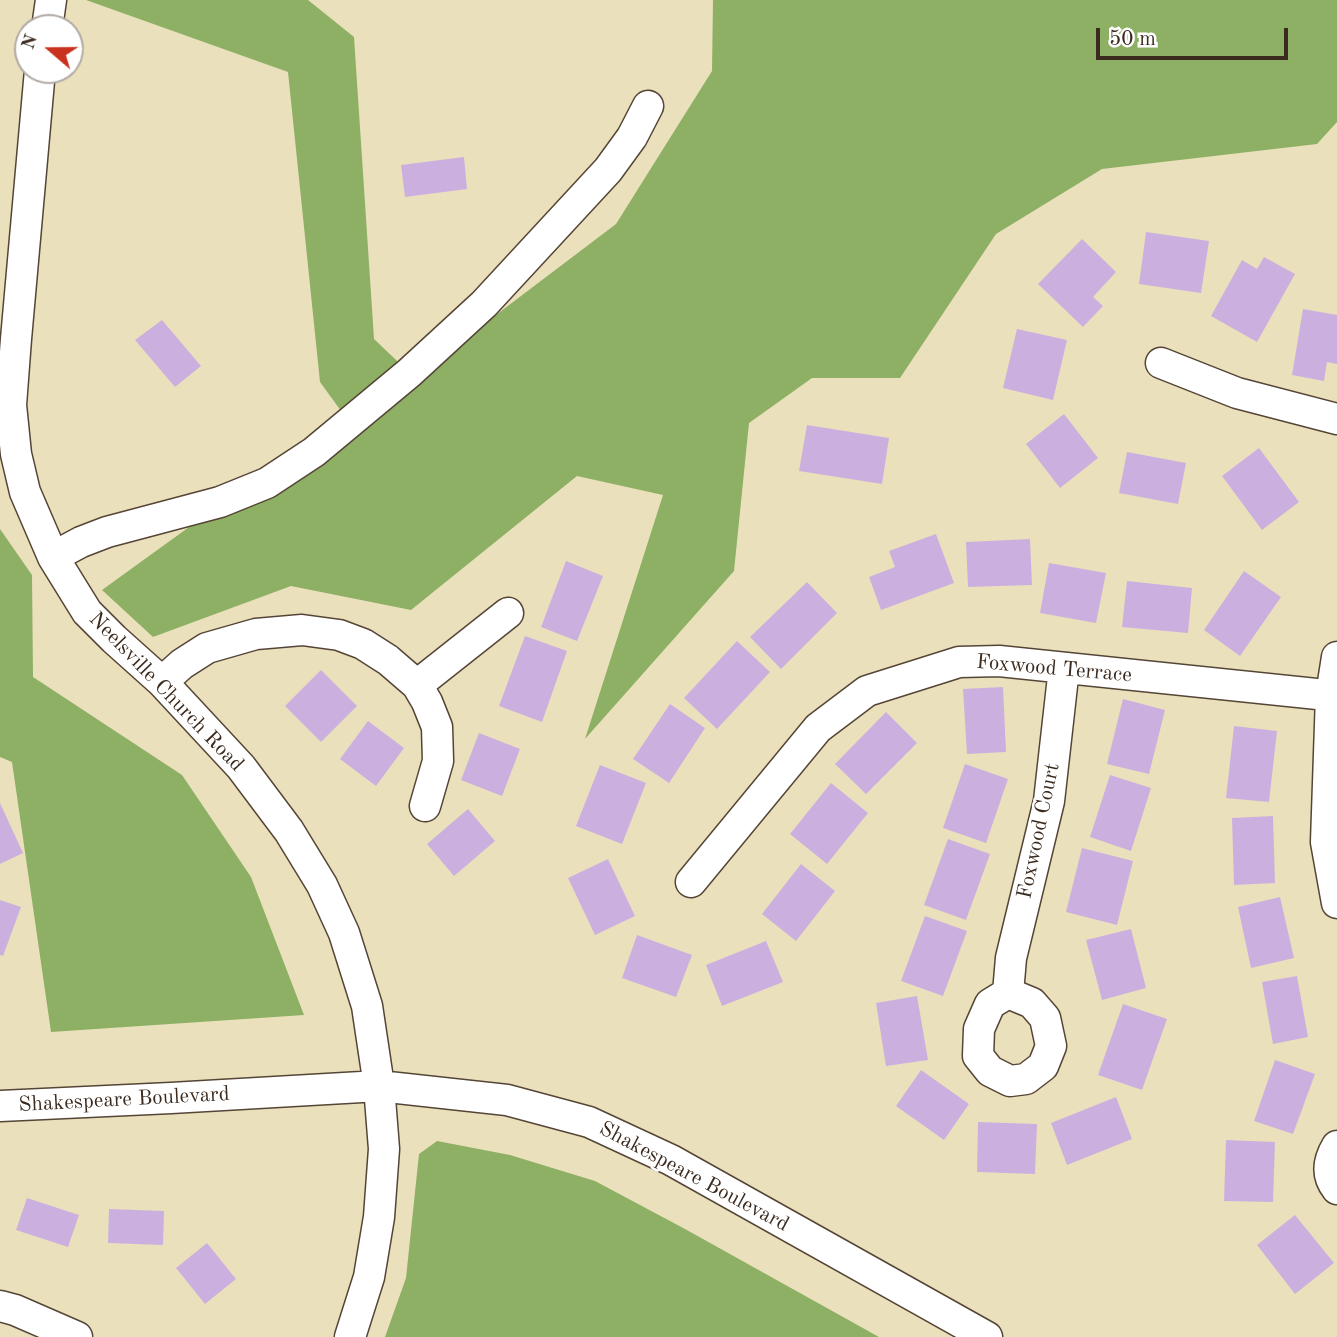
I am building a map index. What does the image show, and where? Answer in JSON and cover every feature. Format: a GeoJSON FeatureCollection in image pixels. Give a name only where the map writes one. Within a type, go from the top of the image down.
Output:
{"type":"FeatureCollection","features":[{"type":"Feature","properties":{"kind":"street","name":"Neelsville Church Road"},"geometry":{"type":"LineString","coordinates":[[38,84],[14,216],[11,405],[16,454],[25,492],[53,557],[87,612],[162,682],[241,767],[289,831],[322,885],[344,933],[367,1006],[379,1086],[384,1149],[379,1217],[369,1277],[350,1337]]}},
{"type":"Feature","properties":{"kind":"street"},"geometry":{"type":"LineString","coordinates":[[53,557],[107,532],[220,502],[267,483],[314,452],[409,373],[484,304],[608,170],[632,137],[648,106]]}},
{"type":"Feature","properties":{"kind":"street"},"geometry":{"type":"LineString","coordinates":[[1161,363],[1237,393],[1337,419]]}},
{"type":"Feature","properties":{"kind":"street"},"geometry":{"type":"LineString","coordinates":[[417,685],[508,612]]}},
{"type":"Feature","properties":{"kind":"street"},"geometry":{"type":"LineString","coordinates":[[162,682],[182,664],[207,648],[256,634],[302,630],[340,635],[363,644],[388,660],[417,685],[437,727],[438,761],[425,806]]}},
{"type":"Feature","properties":{"kind":"street"},"geometry":{"type":"LineString","coordinates":[[1337,657],[1326,842],[1337,903]]}},
{"type":"Feature","properties":{"kind":"street","name":"Foxwood Terrace"},"geometry":{"type":"LineString","coordinates":[[691,881],[818,728],[866,691],[958,663],[999,661],[1334,696]]}},
{"type":"Feature","properties":{"kind":"street","name":"Foxwood Court"},"geometry":{"type":"LineString","coordinates":[[1008,993],[1011,958],[1049,801],[1064,668]]}},
{"type":"Feature","properties":{"kind":"street","name":"Shakespeare Boulevard"},"geometry":{"type":"LineString","coordinates":[[0,1106],[379,1086],[507,1100],[589,1122],[671,1160],[987,1337]]}},
{"type":"Feature","properties":{"kind":"street"},"geometry":{"type":"LineString","coordinates":[[1337,1146],[1331,1156],[1328,1173],[1337,1189]]}},
{"type":"Feature","properties":{"kind":"street"},"geometry":{"type":"LineString","coordinates":[[0,1306],[77,1337]]}},
{"type":"Feature","properties":{"kind":"green space"},"geometry":{"type":"Polygon","coordinates":[[[86,0],[308,0],[354,37],[374,339],[414,377],[616,224],[712,71],[713,0],[1337,0],[1337,122],[1317,144],[1102,169],[996,234],[900,378],[812,378],[749,423],[734,571],[585,739],[663,495],[577,476],[411,610],[291,586],[153,637],[102,590],[344,415],[320,382],[288,72],[86,0]]]}},
{"type":"Feature","properties":{"kind":"green space"},"geometry":{"type":"Polygon","coordinates":[[[0,529],[32,575],[33,677],[182,775],[251,877],[304,1015],[51,1032],[12,762],[0,757],[0,529]]]}},
{"type":"Feature","properties":{"kind":"green space"},"geometry":{"type":"Polygon","coordinates":[[[437,1141],[510,1155],[595,1181],[879,1337],[385,1337],[406,1278],[419,1154],[437,1141]]]}},
{"type":"Feature","properties":{"kind":"building"},"geometry":{"type":"Polygon","coordinates":[[[464,157],[467,189],[405,197],[401,165],[464,157]]]}},
{"type":"Feature","properties":{"kind":"building"},"geometry":{"type":"Polygon","coordinates":[[[1146,232],[1209,241],[1201,293],[1139,284],[1146,232]]]}},
{"type":"Feature","properties":{"kind":"building"},"geometry":{"type":"Polygon","coordinates":[[[1082,239],[1116,272],[1093,297],[1103,306],[1083,327],[1038,284],[1082,239]]]}},
{"type":"Feature","properties":{"kind":"building"},"geometry":{"type":"Polygon","coordinates":[[[1264,257],[1295,274],[1257,342],[1211,316],[1242,260],[1257,269],[1264,257]]]}},
{"type":"Feature","properties":{"kind":"building"},"geometry":{"type":"Polygon","coordinates":[[[1303,309],[1337,315],[1337,364],[1327,362],[1324,381],[1292,375],[1303,309]]]}},
{"type":"Feature","properties":{"kind":"building"},"geometry":{"type":"Polygon","coordinates":[[[162,320],[201,366],[175,387],[135,340],[162,320]]]}},
{"type":"Feature","properties":{"kind":"building"},"geometry":{"type":"Polygon","coordinates":[[[1017,329],[1067,340],[1053,400],[1003,388],[1017,329]]]}},
{"type":"Feature","properties":{"kind":"building"},"geometry":{"type":"Polygon","coordinates":[[[1064,414],[1098,458],[1060,488],[1026,444],[1064,414]]]}},
{"type":"Feature","properties":{"kind":"building"},"geometry":{"type":"Polygon","coordinates":[[[807,425],[889,438],[882,484],[799,471],[807,425]]]}},
{"type":"Feature","properties":{"kind":"building"},"geometry":{"type":"Polygon","coordinates":[[[1259,448],[1299,502],[1262,530],[1222,476],[1259,448]]]}},
{"type":"Feature","properties":{"kind":"building"},"geometry":{"type":"Polygon","coordinates":[[[1127,452],[1186,463],[1178,504],[1119,493],[1127,452]]]}},
{"type":"Feature","properties":{"kind":"building"},"geometry":{"type":"Polygon","coordinates":[[[936,534],[954,583],[881,610],[869,577],[895,567],[889,551],[936,534]]]}},
{"type":"Feature","properties":{"kind":"building"},"geometry":{"type":"Polygon","coordinates":[[[1030,539],[1032,585],[968,587],[966,542],[1030,539]]]}},
{"type":"Feature","properties":{"kind":"building"},"geometry":{"type":"Polygon","coordinates":[[[566,561],[603,576],[577,641],[541,627],[566,561]]]}},
{"type":"Feature","properties":{"kind":"building"},"geometry":{"type":"Polygon","coordinates":[[[1049,563],[1106,573],[1096,623],[1040,613],[1049,563]]]}},
{"type":"Feature","properties":{"kind":"building"},"geometry":{"type":"Polygon","coordinates":[[[1244,571],[1281,597],[1240,656],[1204,630],[1244,571]]]}},
{"type":"Feature","properties":{"kind":"building"},"geometry":{"type":"Polygon","coordinates":[[[1127,581],[1192,588],[1188,633],[1122,627],[1127,581]]]}},
{"type":"Feature","properties":{"kind":"building"},"geometry":{"type":"Polygon","coordinates":[[[807,582],[837,613],[781,669],[750,637],[807,582]]]}},
{"type":"Feature","properties":{"kind":"building"},"geometry":{"type":"Polygon","coordinates":[[[525,636],[567,651],[542,722],[499,706],[525,636]]]}},
{"type":"Feature","properties":{"kind":"building"},"geometry":{"type":"Polygon","coordinates":[[[737,641],[770,672],[717,729],[684,698],[737,641]]]}},
{"type":"Feature","properties":{"kind":"building"},"geometry":{"type":"Polygon","coordinates":[[[321,670],[357,706],[321,742],[285,706],[321,670]]]}},
{"type":"Feature","properties":{"kind":"building"},"geometry":{"type":"Polygon","coordinates":[[[1003,687],[1006,752],[967,754],[963,689],[1003,687]]]}},
{"type":"Feature","properties":{"kind":"building"},"geometry":{"type":"Polygon","coordinates":[[[1123,699],[1165,710],[1149,774],[1107,764],[1123,699]]]}},
{"type":"Feature","properties":{"kind":"building"},"geometry":{"type":"Polygon","coordinates":[[[670,704],[705,728],[669,783],[633,759],[670,704]]]}},
{"type":"Feature","properties":{"kind":"building"},"geometry":{"type":"Polygon","coordinates":[[[886,712],[917,743],[866,794],[835,764],[886,712]]]}},
{"type":"Feature","properties":{"kind":"building"},"geometry":{"type":"Polygon","coordinates":[[[368,721],[404,748],[376,786],[340,759],[368,721]]]}},
{"type":"Feature","properties":{"kind":"building"},"geometry":{"type":"Polygon","coordinates":[[[1234,726],[1277,731],[1269,802],[1226,798],[1234,726]]]}},
{"type":"Feature","properties":{"kind":"building"},"geometry":{"type":"Polygon","coordinates":[[[479,733],[520,749],[502,796],[461,780],[479,733]]]}},
{"type":"Feature","properties":{"kind":"building"},"geometry":{"type":"Polygon","coordinates":[[[965,764],[1008,779],[986,843],[943,828],[965,764]]]}},
{"type":"Feature","properties":{"kind":"building"},"geometry":{"type":"Polygon","coordinates":[[[600,765],[646,783],[622,844],[576,826],[600,765]]]}},
{"type":"Feature","properties":{"kind":"building"},"geometry":{"type":"Polygon","coordinates":[[[1110,775],[1151,788],[1131,851],[1090,837],[1110,775]]]}},
{"type":"Feature","properties":{"kind":"building"},"geometry":{"type":"Polygon","coordinates":[[[831,783],[868,813],[827,864],[790,834],[831,783]]]}},
{"type":"Feature","properties":{"kind":"building"},"geometry":{"type":"Polygon","coordinates":[[[0,803],[23,853],[0,864],[0,803]]]}},
{"type":"Feature","properties":{"kind":"building"},"geometry":{"type":"Polygon","coordinates":[[[468,809],[495,841],[454,876],[427,844],[468,809]]]}},
{"type":"Feature","properties":{"kind":"building"},"geometry":{"type":"Polygon","coordinates":[[[1273,816],[1275,883],[1234,885],[1232,818],[1273,816]]]}},
{"type":"Feature","properties":{"kind":"building"},"geometry":{"type":"Polygon","coordinates":[[[948,839],[990,854],[966,920],[924,905],[948,839]]]}},
{"type":"Feature","properties":{"kind":"building"},"geometry":{"type":"Polygon","coordinates":[[[1082,848],[1133,861],[1117,925],[1066,912],[1082,848]]]}},
{"type":"Feature","properties":{"kind":"building"},"geometry":{"type":"Polygon","coordinates":[[[608,859],[635,916],[595,935],[568,878],[608,859]]]}},
{"type":"Feature","properties":{"kind":"building"},"geometry":{"type":"Polygon","coordinates":[[[801,864],[835,891],[796,941],[762,914],[801,864]]]}},
{"type":"Feature","properties":{"kind":"building"},"geometry":{"type":"Polygon","coordinates":[[[1280,897],[1294,958],[1251,968],[1238,907],[1280,897]]]}},
{"type":"Feature","properties":{"kind":"building"},"geometry":{"type":"Polygon","coordinates":[[[0,900],[21,907],[3,956],[0,955],[0,900]]]}},
{"type":"Feature","properties":{"kind":"building"},"geometry":{"type":"Polygon","coordinates":[[[925,916],[967,931],[943,996],[901,981],[925,916]]]}},
{"type":"Feature","properties":{"kind":"building"},"geometry":{"type":"Polygon","coordinates":[[[1131,929],[1146,988],[1102,1000],[1086,940],[1131,929]]]}},
{"type":"Feature","properties":{"kind":"building"},"geometry":{"type":"Polygon","coordinates":[[[637,935],[692,955],[676,997],[622,978],[637,935]]]}},
{"type":"Feature","properties":{"kind":"building"},"geometry":{"type":"Polygon","coordinates":[[[766,941],[783,982],[722,1006],[706,965],[766,941]]]}},
{"type":"Feature","properties":{"kind":"building"},"geometry":{"type":"Polygon","coordinates":[[[1297,976],[1308,1037],[1273,1044],[1262,982],[1297,976]]]}},
{"type":"Feature","properties":{"kind":"building"},"geometry":{"type":"Polygon","coordinates":[[[917,996],[928,1060],[886,1066],[876,1003],[917,996]]]}},
{"type":"Feature","properties":{"kind":"building"},"geometry":{"type":"Polygon","coordinates":[[[1123,1004],[1167,1019],[1142,1090],[1098,1075],[1123,1004]]]}},
{"type":"Feature","properties":{"kind":"building"},"geometry":{"type":"Polygon","coordinates":[[[1275,1060],[1315,1074],[1293,1134],[1254,1121],[1275,1060]]]}},
{"type":"Feature","properties":{"kind":"building"},"geometry":{"type":"Polygon","coordinates":[[[921,1070],[969,1104],[944,1140],[896,1106],[921,1070]]]}},
{"type":"Feature","properties":{"kind":"building"},"geometry":{"type":"Polygon","coordinates":[[[1116,1097],[1132,1139],[1067,1165],[1051,1123],[1116,1097]]]}},
{"type":"Feature","properties":{"kind":"building"},"geometry":{"type":"Polygon","coordinates":[[[978,1122],[1037,1124],[1035,1174],[977,1172],[978,1122]]]}},
{"type":"Feature","properties":{"kind":"building"},"geometry":{"type":"Polygon","coordinates":[[[1226,1140],[1275,1142],[1273,1202],[1224,1201],[1226,1140]]]}},
{"type":"Feature","properties":{"kind":"building"},"geometry":{"type":"Polygon","coordinates":[[[27,1198],[79,1215],[68,1247],[16,1230],[27,1198]]]}},
{"type":"Feature","properties":{"kind":"building"},"geometry":{"type":"Polygon","coordinates":[[[109,1209],[164,1211],[163,1245],[108,1243],[109,1209]]]}},
{"type":"Feature","properties":{"kind":"building"},"geometry":{"type":"Polygon","coordinates":[[[1295,1215],[1334,1263],[1295,1294],[1257,1245],[1295,1215]]]}},
{"type":"Feature","properties":{"kind":"building"},"geometry":{"type":"Polygon","coordinates":[[[207,1243],[236,1279],[205,1304],[176,1268],[207,1243]]]}}]}
